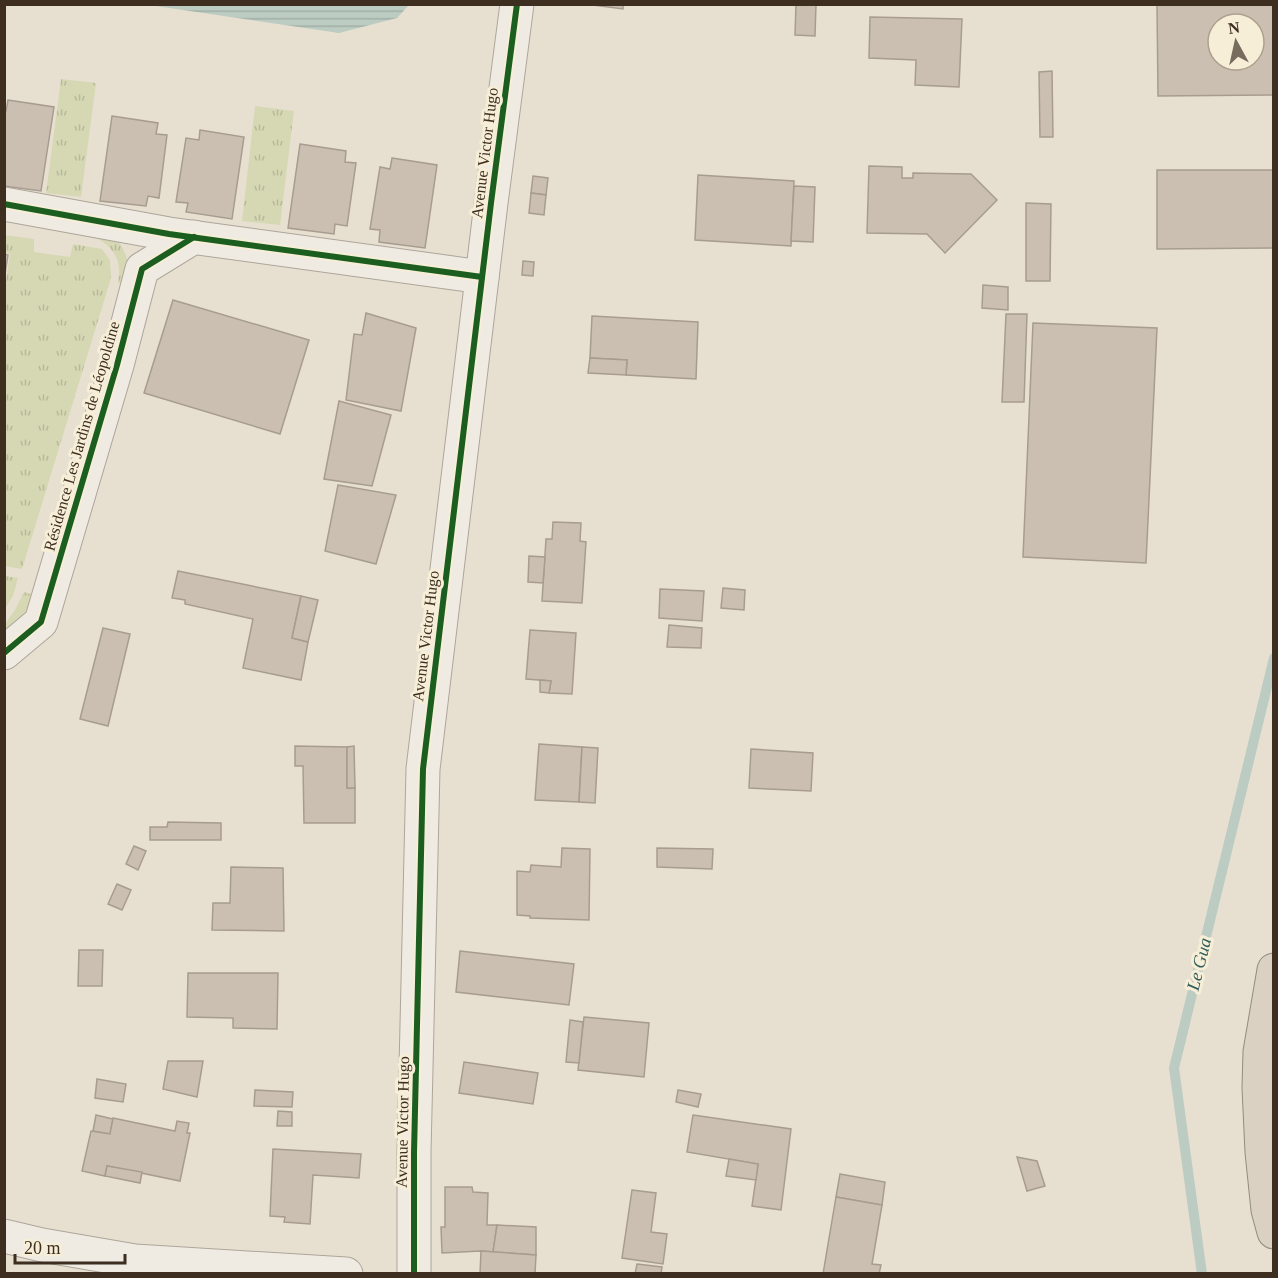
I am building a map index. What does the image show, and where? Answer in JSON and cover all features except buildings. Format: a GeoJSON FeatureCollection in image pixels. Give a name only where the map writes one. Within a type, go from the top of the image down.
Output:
{"type":"FeatureCollection","features":[{"type":"Feature","properties":{"kind":"highway"},"geometry":{"type":"LineString","coordinates":[[1274,970],[1260,1052],[1259,1088],[1268,1210],[1274,1232]]}},
{"type":"Feature","properties":{"kind":"street","name":"Avenue Victor Hugo"},"geometry":{"type":"LineString","coordinates":[[414,1274],[414,1153],[423,769],[517,4]]}},
{"type":"Feature","properties":{"kind":"street"},"geometry":{"type":"LineString","coordinates":[[4,204],[194,237],[482,277]]}},
{"type":"Feature","properties":{"kind":"street"},"geometry":{"type":"LineString","coordinates":[[120,225],[142,269],[194,237]]}},
{"type":"Feature","properties":{"kind":"street","name":"Résidence Les Jardins de Léopoldine"},"geometry":{"type":"LineString","coordinates":[[4,653],[41,622],[117,365],[142,269]]}},
{"type":"Feature","properties":{"kind":"street"},"geometry":{"type":"LineString","coordinates":[[4,1236],[135,1261],[346,1274]]}},
{"type":"Feature","properties":{"kind":"green space"},"geometry":{"type":"Polygon","coordinates":[[[61,79],[96,83],[81,197],[46,193],[61,79]]]}},
{"type":"Feature","properties":{"kind":"green space"},"geometry":{"type":"Polygon","coordinates":[[[255,106],[294,111],[280,225],[242,221],[255,106]]]}},
{"type":"Feature","properties":{"kind":"green space"},"geometry":{"type":"Polygon","coordinates":[[[4,235],[34,239],[34,252],[70,257],[73,244],[102,249],[110,260],[111,278],[22,569],[5,566],[4,294],[10,254],[5,253],[4,235]]]}},
{"type":"Feature","properties":{"kind":"green space"},"geometry":{"type":"Polygon","coordinates":[[[95,237],[117,239],[127,261],[128,286],[118,283],[119,268],[116,256],[108,246],[95,237]]]}},
{"type":"Feature","properties":{"kind":"green space"},"geometry":{"type":"Polygon","coordinates":[[[5,576],[18,578],[13,596],[5,608],[5,576]]]}},
{"type":"Feature","properties":{"kind":"green space"},"geometry":{"type":"Polygon","coordinates":[[[24,592],[34,595],[17,628],[5,640],[4,625],[24,592]]]}},
{"type":"Feature","properties":{"kind":"shaded area"},"geometry":{"type":"Polygon","coordinates":[[[149,5],[409,5],[397,18],[339,33],[149,5]]]}},
{"type":"Feature","properties":{"kind":"waterway","name":"Le Gua"},"geometry":{"type":"LineString","coordinates":[[1202,1274],[1174,1068],[1274,658]]}},
{"type":"Feature","properties":{"kind":"cycle path"},"geometry":{"type":"LineString","coordinates":[[414,1274],[414,1153],[423,769],[517,4]]}},
{"type":"Feature","properties":{"kind":"cycle path"},"geometry":{"type":"LineString","coordinates":[[4,204],[169,234],[482,277]]}},
{"type":"Feature","properties":{"kind":"cycle path"},"geometry":{"type":"LineString","coordinates":[[4,653],[41,622],[117,365],[142,269],[194,237]]}}]}
